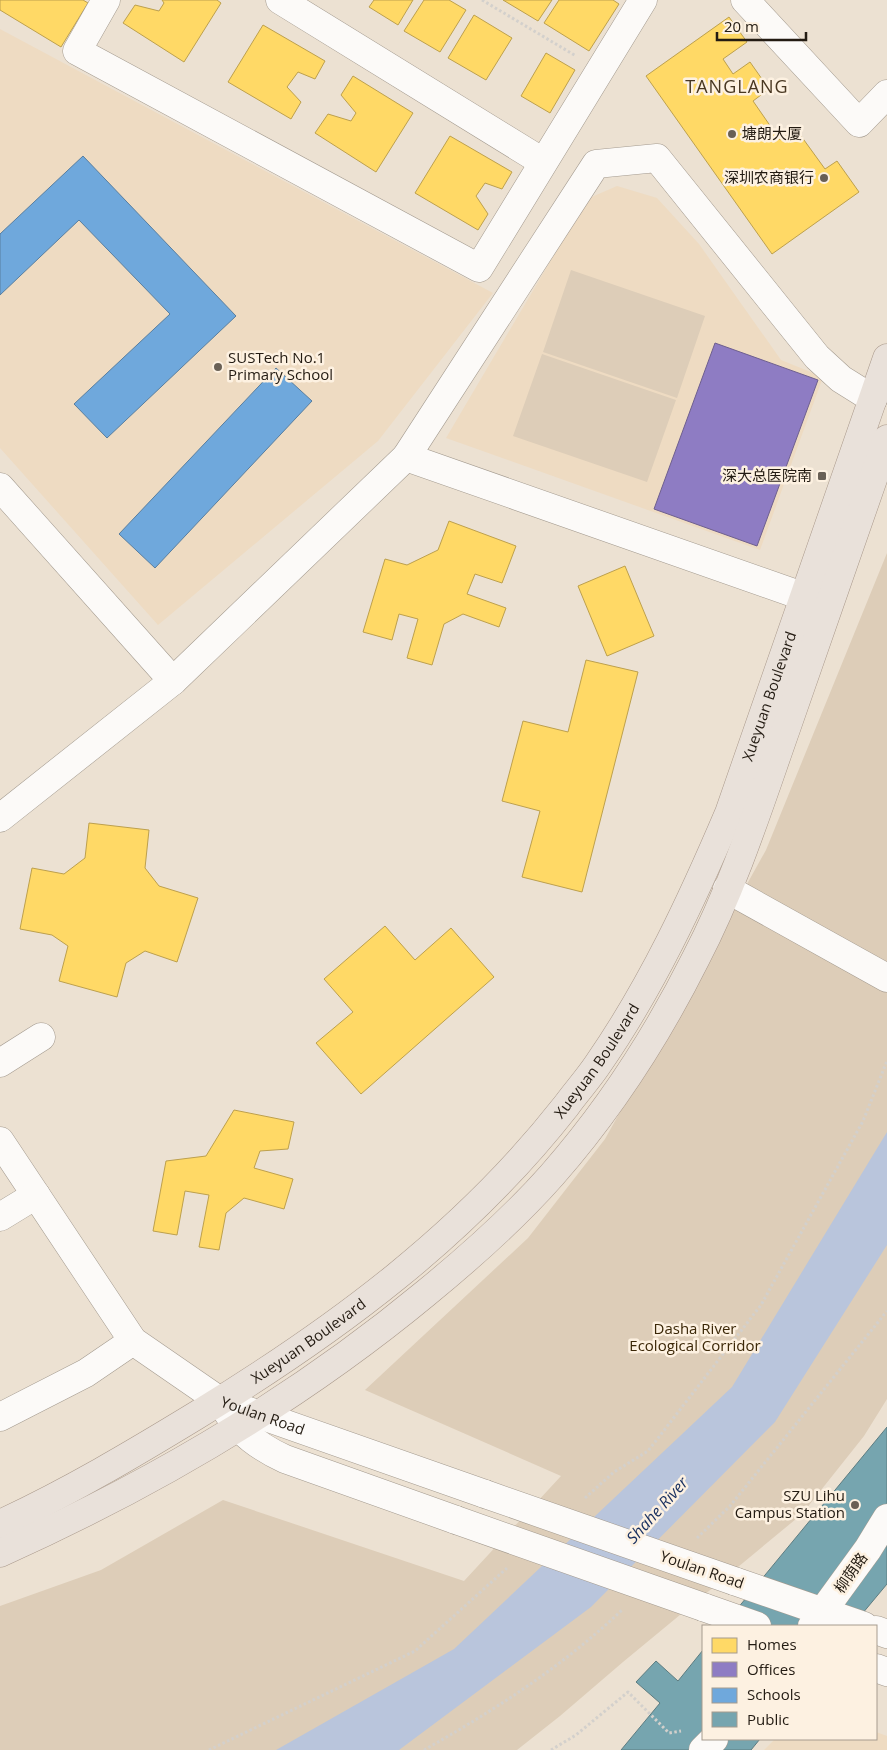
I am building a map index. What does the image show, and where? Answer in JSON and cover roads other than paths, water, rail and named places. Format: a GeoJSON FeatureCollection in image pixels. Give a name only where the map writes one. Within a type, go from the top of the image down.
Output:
{"type":"FeatureCollection","features":[{"type":"Feature","properties":{"kind":"main road","name":"Xueyuan Boulevard"},"geometry":{"type":"LineString","coordinates":[[0,1553],[46,1533],[101,1504],[248,1420],[359,1347],[410,1307],[506,1224],[551,1176],[590,1128],[622,1084],[663,1020],[698,956],[753,824],[873,399],[887,358]]}},
{"type":"Feature","properties":{"kind":"main road","name":"Xueyuan Boulevard"},"geometry":{"type":"LineString","coordinates":[[0,1524],[95,1476],[220,1401],[335,1324],[442,1239],[496,1186],[544,1133],[597,1065],[636,1003],[670,942],[701,878],[816,601],[887,439]]}},
{"type":"Feature","properties":{"kind":"street"},"geometry":{"type":"LineString","coordinates":[[106,0],[77,51],[479,268],[643,0]]}},
{"type":"Feature","properties":{"kind":"street"},"geometry":{"type":"LineString","coordinates":[[280,0],[543,162]]}},
{"type":"Feature","properties":{"kind":"street"},"geometry":{"type":"LineString","coordinates":[[745,0],[859,123],[887,94]]}},
{"type":"Feature","properties":{"kind":"street"},"geometry":{"type":"LineString","coordinates":[[0,818],[173,681],[406,456],[596,164],[657,158],[817,357],[841,379],[873,399]]}},
{"type":"Feature","properties":{"kind":"street"},"geometry":{"type":"LineString","coordinates":[[406,456],[816,601]]}},
{"type":"Feature","properties":{"kind":"street"},"geometry":{"type":"LineString","coordinates":[[0,487],[173,681]]}},
{"type":"Feature","properties":{"kind":"street"},"geometry":{"type":"LineString","coordinates":[[727,888],[887,978]]}},
{"type":"Feature","properties":{"kind":"street"},"geometry":{"type":"LineString","coordinates":[[0,1064],[41,1038]]}},
{"type":"Feature","properties":{"kind":"street"},"geometry":{"type":"LineString","coordinates":[[0,1141],[133,1341],[86,1373],[0,1417]]}},
{"type":"Feature","properties":{"kind":"street"},"geometry":{"type":"LineString","coordinates":[[0,1217],[36,1195]]}},
{"type":"Feature","properties":{"kind":"street","name":"Youlan Road"},"geometry":{"type":"LineString","coordinates":[[133,1341],[248,1420],[486,1494],[734,1581],[818,1619],[857,1625]]}},
{"type":"Feature","properties":{"kind":"street","name":"Youlan Road"},"geometry":{"type":"LineString","coordinates":[[248,1420],[267,1451],[285,1459],[754,1625]]}},
{"type":"Feature","properties":{"kind":"street","name":"柳荫路"},"geometry":{"type":"LineString","coordinates":[[818,1619],[868,1549],[887,1518]]}},
{"type":"Feature","properties":{"kind":"water","name":"Shahe River"},"geometry":{"type":"Polygon","coordinates":[[[887,1132],[887,1245],[775,1422],[591,1607],[399,1750],[276,1750],[454,1649],[732,1387],[887,1132]]]}},
{"type":"Feature","properties":{"kind":"place","name":"塘朗大厦"},"geometry":{"type":"Point","coordinates":[732,134]}},
{"type":"Feature","properties":{"kind":"place","name":"深圳农商银行"},"geometry":{"type":"Point","coordinates":[824,178]}},
{"type":"Feature","properties":{"kind":"place","name":"SUSTech No.1 Primary School"},"geometry":{"type":"Point","coordinates":[218,367]}},
{"type":"Feature","properties":{"kind":"place","name":"深大总医院南"},"geometry":{"type":"Point","coordinates":[822,476]}},
{"type":"Feature","properties":{"kind":"place","name":"SZU Lihu Campus Station"},"geometry":{"type":"Point","coordinates":[855,1505]}},
{"type":"Feature","properties":{"kind":"district","name":"TANGLANG"},"geometry":{"type":"Point","coordinates":[737,87]}},
{"type":"Feature","properties":{"kind":"park label","name":"Dasha River Ecological Corridor"},"geometry":{"type":"Point","coordinates":[695,1338]}}]}
